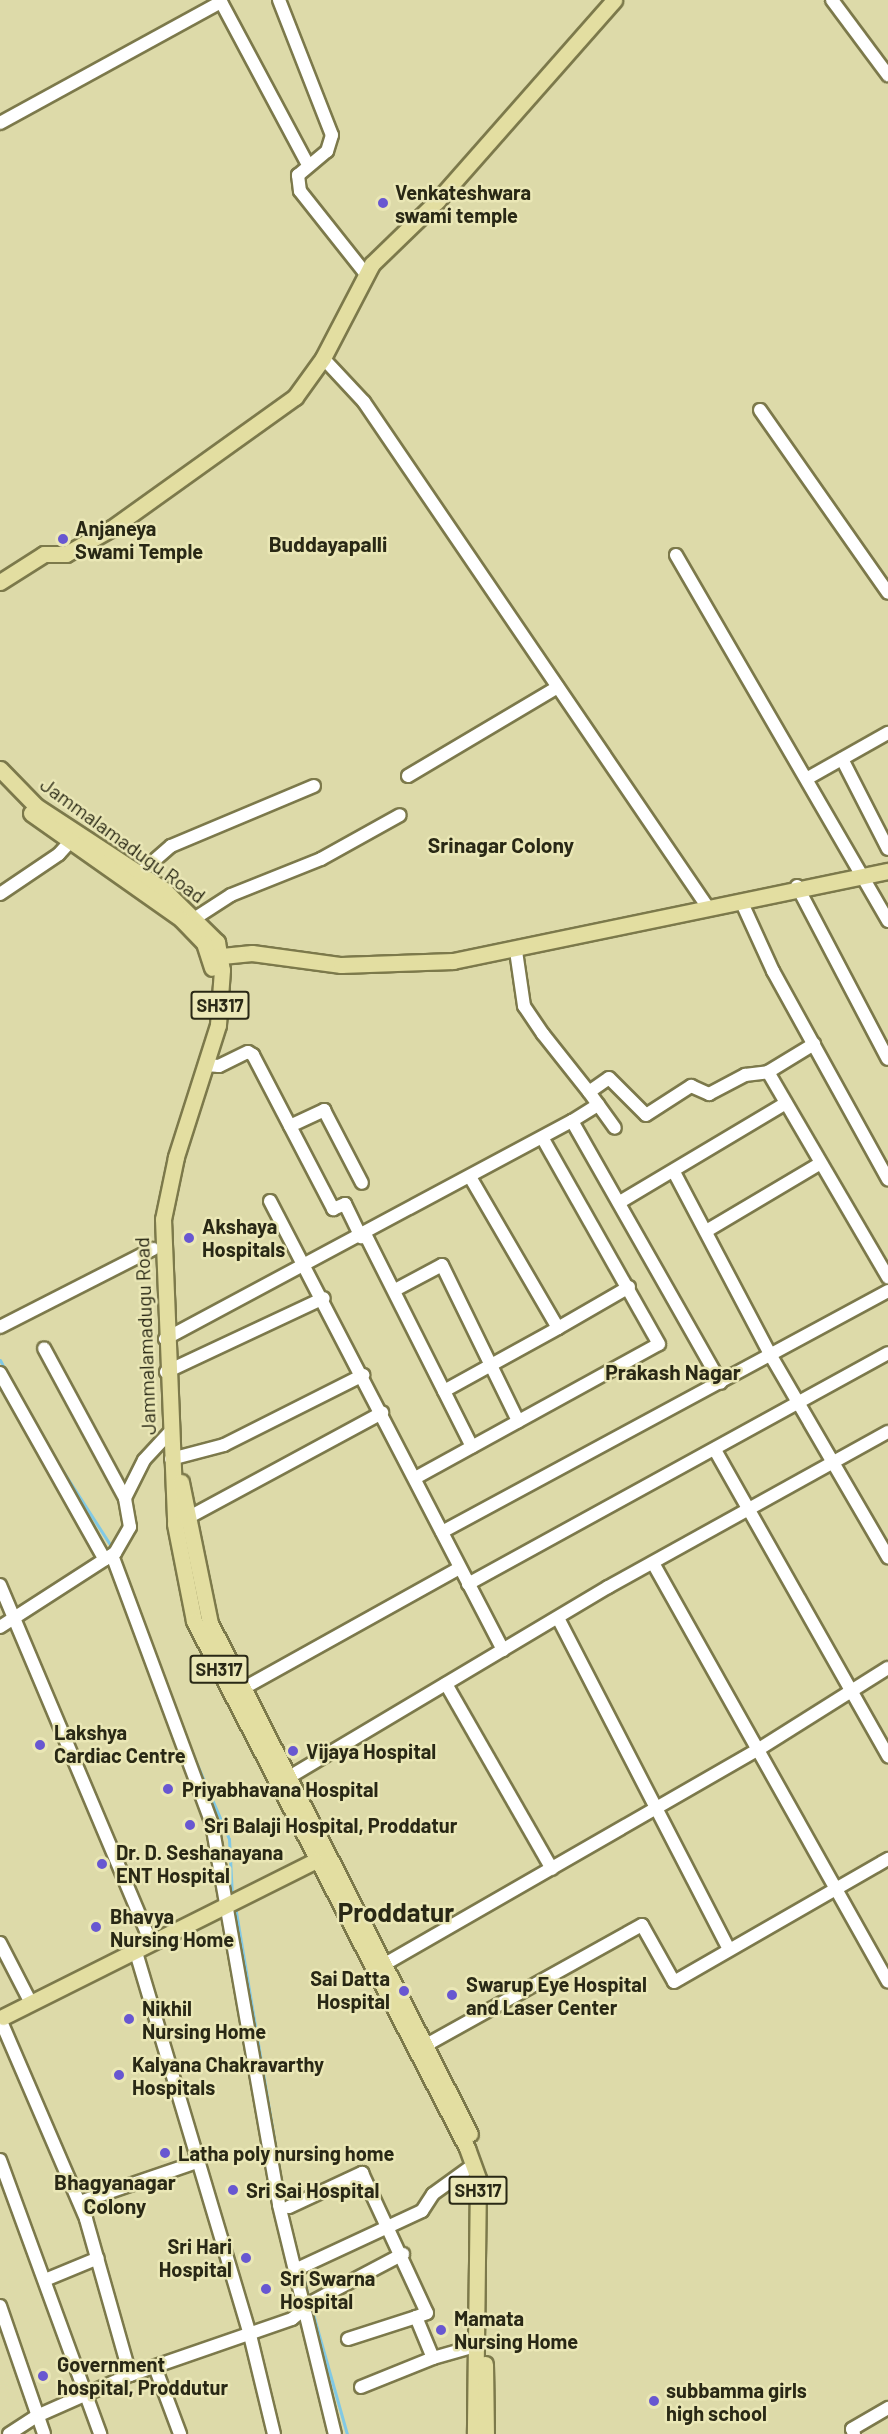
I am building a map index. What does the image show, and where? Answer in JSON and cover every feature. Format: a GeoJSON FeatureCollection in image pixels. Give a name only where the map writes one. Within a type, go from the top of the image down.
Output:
{"type":"FeatureCollection","features":[{"type":"Feature","properties":{"kind":"main road"},"geometry":{"type":"LineString","coordinates":[[0,582],[44,554],[76,549],[148,505],[282,409],[323,358],[365,273],[593,31],[614,0]]}},
{"type":"Feature","properties":{"kind":"main road"},"geometry":{"type":"LineString","coordinates":[[2,779],[75,836],[152,888],[215,957],[209,1024],[164,1163],[153,1249],[167,1333]]}},
{"type":"Feature","properties":{"kind":"main road","name":"Jammalamadugu Road"},"geometry":{"type":"LineString","coordinates":[[75,836],[140,873],[152,888],[197,917],[217,942],[215,957],[218,1025],[176,1156],[163,1219],[170,1432],[176,1458],[181,1522],[194,1621],[237,1692],[283,1780],[315,1861],[379,1968]]}},
{"type":"Feature","properties":{"kind":"main road"},"geometry":{"type":"LineString","coordinates":[[215,957],[252,953],[385,965],[516,951],[742,903],[797,886],[888,871]]}},
{"type":"Feature","properties":{"kind":"main road","name":"SH317"},"geometry":{"type":"LineString","coordinates":[[169,1370],[176,1458]]}},
{"type":"Feature","properties":{"kind":"main road","name":"SH317"},"geometry":{"type":"LineString","coordinates":[[283,1780],[488,2178],[486,2434]]}},
{"type":"Feature","properties":{"kind":"main road"},"geometry":{"type":"LineString","coordinates":[[2,2018],[224,1903],[315,1861]]}},
{"type":"Feature","properties":{"kind":"main road","name":"SH317"},"geometry":{"type":"LineString","coordinates":[[421,2048],[473,2165],[480,2220],[475,2346],[475,2434]]}},
{"type":"Feature","properties":{"kind":"street"},"geometry":{"type":"LineString","coordinates":[[279,0],[332,135],[327,151],[298,175],[300,191],[365,273]]}},
{"type":"Feature","properties":{"kind":"street"},"geometry":{"type":"LineString","coordinates":[[832,0],[888,75]]}},
{"type":"Feature","properties":{"kind":"street"},"geometry":{"type":"LineString","coordinates":[[0,123],[221,1],[308,165]]}},
{"type":"Feature","properties":{"kind":"street"},"geometry":{"type":"LineString","coordinates":[[323,358],[364,402],[709,909]]}},
{"type":"Feature","properties":{"kind":"street"},"geometry":{"type":"LineString","coordinates":[[760,410],[888,593]]}},
{"type":"Feature","properties":{"kind":"street"},"geometry":{"type":"LineString","coordinates":[[676,555],[865,874],[888,921]]}},
{"type":"Feature","properties":{"kind":"street"},"geometry":{"type":"LineString","coordinates":[[408,776],[558,687]]}},
{"type":"Feature","properties":{"kind":"street"},"geometry":{"type":"LineString","coordinates":[[808,778],[888,733]]}},
{"type":"Feature","properties":{"kind":"street"},"geometry":{"type":"LineString","coordinates":[[842,759],[888,849]]}},
{"type":"Feature","properties":{"kind":"street"},"geometry":{"type":"LineString","coordinates":[[140,873],[171,846],[314,786]]}},
{"type":"Feature","properties":{"kind":"street"},"geometry":{"type":"LineString","coordinates":[[197,917],[231,895],[321,859],[399,814]]}},
{"type":"Feature","properties":{"kind":"street"},"geometry":{"type":"LineString","coordinates":[[0,894],[75,836]]}},
{"type":"Feature","properties":{"kind":"street"},"geometry":{"type":"LineString","coordinates":[[797,886],[888,1059]]}},
{"type":"Feature","properties":{"kind":"street"},"geometry":{"type":"LineString","coordinates":[[742,903],[814,1044],[888,1179]]}},
{"type":"Feature","properties":{"kind":"street"},"geometry":{"type":"LineString","coordinates":[[516,951],[524,1006],[615,1128]]}},
{"type":"Feature","properties":{"kind":"street"},"geometry":{"type":"LineString","coordinates":[[589,1092],[609,1078],[646,1115],[691,1086],[709,1094],[745,1075],[768,1072],[814,1044]]}},
{"type":"Feature","properties":{"kind":"street"},"geometry":{"type":"LineString","coordinates":[[205,1065],[219,1066],[250,1052],[333,1209],[345,1204],[395,1290],[472,1447]]}},
{"type":"Feature","properties":{"kind":"street"},"geometry":{"type":"LineString","coordinates":[[768,1072],[821,1163],[884,1258],[888,1276]]}},
{"type":"Feature","properties":{"kind":"street"},"geometry":{"type":"LineString","coordinates":[[620,1202],[674,1172],[685,1160],[786,1103]]}},
{"type":"Feature","properties":{"kind":"street"},"geometry":{"type":"LineString","coordinates":[[167,1333],[363,1236],[543,1139],[598,1105]]}},
{"type":"Feature","properties":{"kind":"street"},"geometry":{"type":"LineString","coordinates":[[290,1126],[324,1110],[362,1183]]}},
{"type":"Feature","properties":{"kind":"street"},"geometry":{"type":"LineString","coordinates":[[572,1121],[721,1383]]}},
{"type":"Feature","properties":{"kind":"street"},"geometry":{"type":"LineString","coordinates":[[415,1478],[660,1344],[543,1139]]}},
{"type":"Feature","properties":{"kind":"street"},"geometry":{"type":"LineString","coordinates":[[708,1230],[821,1163]]}},
{"type":"Feature","properties":{"kind":"street"},"geometry":{"type":"LineString","coordinates":[[674,1172],[708,1230],[797,1404],[832,1464],[885,1544],[888,1557]]}},
{"type":"Feature","properties":{"kind":"street"},"geometry":{"type":"LineString","coordinates":[[470,1177],[558,1329]]}},
{"type":"Feature","properties":{"kind":"street"},"geometry":{"type":"LineString","coordinates":[[270,1201],[324,1298],[503,1650]]}},
{"type":"Feature","properties":{"kind":"street"},"geometry":{"type":"LineString","coordinates":[[0,1327],[153,1249]]}},
{"type":"Feature","properties":{"kind":"street"},"geometry":{"type":"LineString","coordinates":[[395,1290],[442,1264],[518,1422]]}},
{"type":"Feature","properties":{"kind":"street"},"geometry":{"type":"LineString","coordinates":[[444,1391],[558,1329],[629,1287]]}},
{"type":"Feature","properties":{"kind":"street"},"geometry":{"type":"LineString","coordinates":[[442,1532],[888,1291]]}},
{"type":"Feature","properties":{"kind":"street"},"geometry":{"type":"LineString","coordinates":[[169,1370],[324,1298]]}},
{"type":"Feature","properties":{"kind":"street"},"geometry":{"type":"LineString","coordinates":[[0,1627],[109,1557],[130,1527],[125,1498],[44,1348]]}},
{"type":"Feature","properties":{"kind":"street"},"geometry":{"type":"LineString","coordinates":[[468,1584],[888,1353]]}},
{"type":"Feature","properties":{"kind":"street"},"geometry":{"type":"LineString","coordinates":[[0,1373],[109,1557],[212,1824],[224,1903],[295,2270],[335,2434]]}},
{"type":"Feature","properties":{"kind":"street"},"geometry":{"type":"LineString","coordinates":[[176,1458],[224,1445],[363,1375]]}},
{"type":"Feature","properties":{"kind":"street"},"geometry":{"type":"LineString","coordinates":[[181,1522],[382,1413]]}},
{"type":"Feature","properties":{"kind":"street"},"geometry":{"type":"LineString","coordinates":[[125,1498],[144,1460],[170,1432]]}},
{"type":"Feature","properties":{"kind":"street"},"geometry":{"type":"LineString","coordinates":[[283,1780],[653,1563],[888,1432]]}},
{"type":"Feature","properties":{"kind":"street"},"geometry":{"type":"LineString","coordinates":[[715,1450],[888,1756]]}},
{"type":"Feature","properties":{"kind":"street"},"geometry":{"type":"LineString","coordinates":[[653,1563],[756,1751],[888,1981]]}},
{"type":"Feature","properties":{"kind":"street"},"geometry":{"type":"LineString","coordinates":[[237,1692],[460,1568]]}},
{"type":"Feature","properties":{"kind":"street"},"geometry":{"type":"LineString","coordinates":[[0,1585],[151,1942]]}},
{"type":"Feature","properties":{"kind":"street"},"geometry":{"type":"LineString","coordinates":[[558,1618],[729,1950]]}},
{"type":"Feature","properties":{"kind":"street"},"geometry":{"type":"LineString","coordinates":[[379,1968],[756,1751],[888,1668]]}},
{"type":"Feature","properties":{"kind":"street"},"geometry":{"type":"LineString","coordinates":[[446,1684],[552,1869]]}},
{"type":"Feature","properties":{"kind":"street"},"geometry":{"type":"LineString","coordinates":[[421,2048],[642,1925],[674,1982],[888,1858]]}},
{"type":"Feature","properties":{"kind":"street"},"geometry":{"type":"LineString","coordinates":[[0,1943],[31,2003]]}},
{"type":"Feature","properties":{"kind":"street"},"geometry":{"type":"LineString","coordinates":[[135,1949],[250,2335],[273,2434]]}},
{"type":"Feature","properties":{"kind":"street"},"geometry":{"type":"LineString","coordinates":[[2,2018],[80,2202],[130,2375]]}},
{"type":"Feature","properties":{"kind":"street"},"geometry":{"type":"LineString","coordinates":[[0,2160],[45,2280],[83,2397],[100,2434]]}},
{"type":"Feature","properties":{"kind":"street"},"geometry":{"type":"LineString","coordinates":[[80,2202],[197,2162]]}},
{"type":"Feature","properties":{"kind":"street"},"geometry":{"type":"LineString","coordinates":[[295,2270],[422,2211],[433,2194],[473,2165]]}},
{"type":"Feature","properties":{"kind":"street"},"geometry":{"type":"LineString","coordinates":[[289,2207],[362,2173],[390,2224],[427,2313],[348,2339]]}},
{"type":"Feature","properties":{"kind":"street"},"geometry":{"type":"LineString","coordinates":[[9,2434],[37,2416],[130,2375],[292,2319],[305,2309],[403,2254]]}},
{"type":"Feature","properties":{"kind":"street"},"geometry":{"type":"LineString","coordinates":[[45,2280],[98,2258]]}},
{"type":"Feature","properties":{"kind":"street"},"geometry":{"type":"LineString","coordinates":[[0,2306],[44,2434]]}},
{"type":"Feature","properties":{"kind":"street"},"geometry":{"type":"LineString","coordinates":[[416,2317],[434,2358]]}},
{"type":"Feature","properties":{"kind":"street"},"geometry":{"type":"LineString","coordinates":[[361,2387],[434,2358],[475,2346]]}},
{"type":"Feature","properties":{"kind":"street"},"geometry":{"type":"LineString","coordinates":[[154,2367],[180,2434]]}},
{"type":"Feature","properties":{"kind":"street"},"geometry":{"type":"LineString","coordinates":[[854,2434],[852,2429],[888,2408]]}},
{"type":"Feature","properties":{"kind":"waterway"},"geometry":{"type":"LineString","coordinates":[[0,1360],[6,1372]]}},
{"type":"Feature","properties":{"kind":"waterway"},"geometry":{"type":"LineString","coordinates":[[50,1451],[113,1549]]}},
{"type":"Feature","properties":{"kind":"waterway"},"geometry":{"type":"LineString","coordinates":[[121,1562],[178,1716]]}},
{"type":"Feature","properties":{"kind":"waterway"},"geometry":{"type":"LineString","coordinates":[[190,1748],[229,1839],[232,1897]]}},
{"type":"Feature","properties":{"kind":"waterway"},"geometry":{"type":"LineString","coordinates":[[235,1906],[285,2204]]}},
{"type":"Feature","properties":{"kind":"waterway"},"geometry":{"type":"LineString","coordinates":[[302,2272],[309,2300]]}},
{"type":"Feature","properties":{"kind":"waterway"},"geometry":{"type":"LineString","coordinates":[[311,2307],[347,2434]]}},
{"type":"Feature","properties":{"kind":"place","name":"Venkateshwara swami temple"},"geometry":{"type":"Point","coordinates":[383,203]}},
{"type":"Feature","properties":{"kind":"place","name":"Anjaneya Swami Temple"},"geometry":{"type":"Point","coordinates":[63,539]}},
{"type":"Feature","properties":{"kind":"place","name":"Akshaya Hospitals"},"geometry":{"type":"Point","coordinates":[189,1238]}},
{"type":"Feature","properties":{"kind":"place","name":"Lakshya Cardiac Centre"},"geometry":{"type":"Point","coordinates":[40,1745]}},
{"type":"Feature","properties":{"kind":"place","name":"Vijaya Hospital"},"geometry":{"type":"Point","coordinates":[293,1751]}},
{"type":"Feature","properties":{"kind":"place","name":"Priyabhavana Hospital"},"geometry":{"type":"Point","coordinates":[168,1789]}},
{"type":"Feature","properties":{"kind":"place","name":"Sri Balaji Hospital, Proddatur"},"geometry":{"type":"Point","coordinates":[190,1825]}},
{"type":"Feature","properties":{"kind":"place","name":"Dr. D. Seshanayana ENT Hospital"},"geometry":{"type":"Point","coordinates":[102,1864]}},
{"type":"Feature","properties":{"kind":"place","name":"Bhavya Nursing Home"},"geometry":{"type":"Point","coordinates":[96,1927]}},
{"type":"Feature","properties":{"kind":"place","name":"Sai Datta Hospital"},"geometry":{"type":"Point","coordinates":[404,1991]}},
{"type":"Feature","properties":{"kind":"place","name":"Swarup Eye Hospital and Laser Center"},"geometry":{"type":"Point","coordinates":[452,1995]}},
{"type":"Feature","properties":{"kind":"place","name":"Nikhil Nursing Home"},"geometry":{"type":"Point","coordinates":[129,2019]}},
{"type":"Feature","properties":{"kind":"place","name":"Kalyana Chakravarthy Hospitals"},"geometry":{"type":"Point","coordinates":[119,2075]}},
{"type":"Feature","properties":{"kind":"place","name":"Latha poly nursing home"},"geometry":{"type":"Point","coordinates":[165,2153]}},
{"type":"Feature","properties":{"kind":"place","name":"Sri Sai Hospital"},"geometry":{"type":"Point","coordinates":[233,2190]}},
{"type":"Feature","properties":{"kind":"place","name":"Sri Hari Hospital"},"geometry":{"type":"Point","coordinates":[246,2258]}},
{"type":"Feature","properties":{"kind":"place","name":"Sri Swarna Hospital"},"geometry":{"type":"Point","coordinates":[266,2289]}},
{"type":"Feature","properties":{"kind":"place","name":"Mamata Nursing Home"},"geometry":{"type":"Point","coordinates":[441,2330]}},
{"type":"Feature","properties":{"kind":"place","name":"Government hospital, Proddutur"},"geometry":{"type":"Point","coordinates":[43,2376]}},
{"type":"Feature","properties":{"kind":"place","name":"subbamma girls high school"},"geometry":{"type":"Point","coordinates":[654,2401]}},
{"type":"Feature","properties":{"kind":"district","name":"Buddayapalli"},"geometry":{"type":"Point","coordinates":[328,544]}},
{"type":"Feature","properties":{"kind":"district","name":"Srinagar Colony"},"geometry":{"type":"Point","coordinates":[501,845]}},
{"type":"Feature","properties":{"kind":"district","name":"Prakash Nagar"},"geometry":{"type":"Point","coordinates":[673,1372]}},
{"type":"Feature","properties":{"kind":"district","name":"Proddatur"},"geometry":{"type":"Point","coordinates":[396,1912]}},
{"type":"Feature","properties":{"kind":"district","name":"Bhagyanagar Colony"},"geometry":{"type":"Point","coordinates":[115,2194]}}]}
